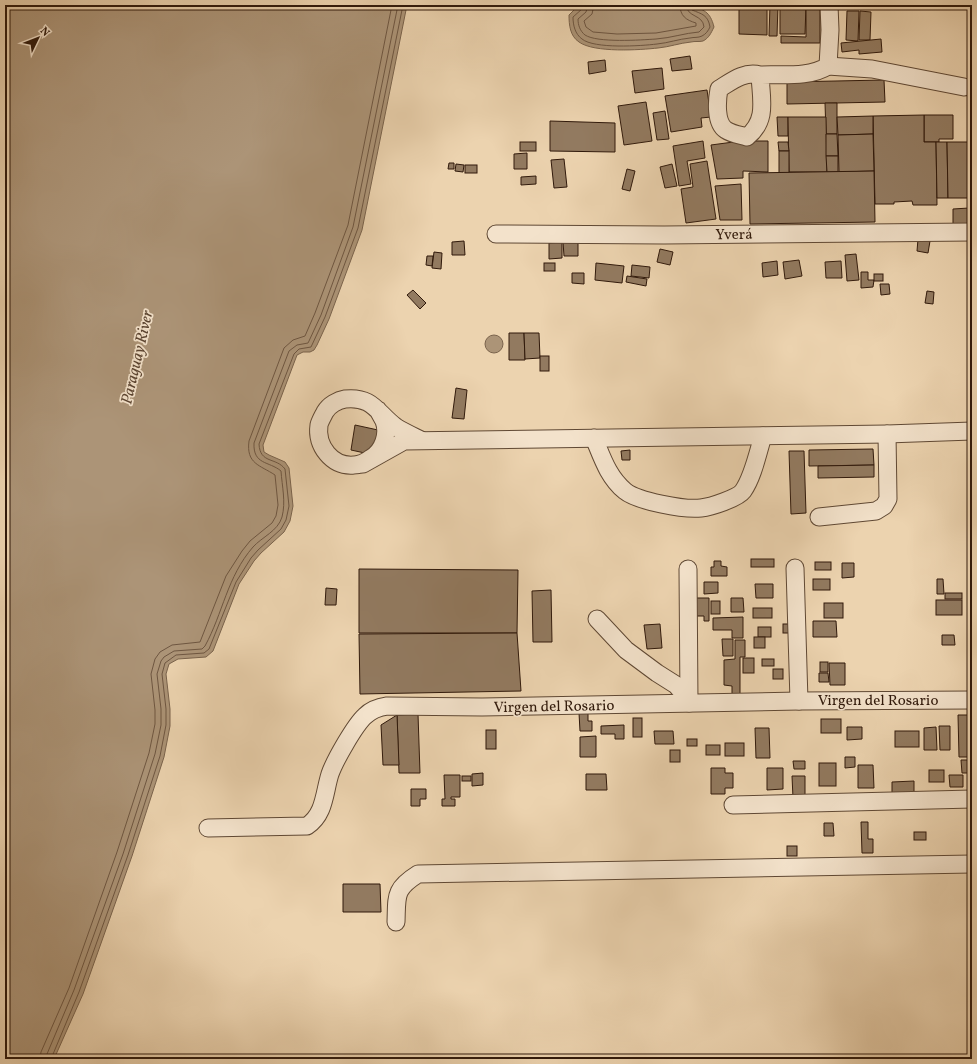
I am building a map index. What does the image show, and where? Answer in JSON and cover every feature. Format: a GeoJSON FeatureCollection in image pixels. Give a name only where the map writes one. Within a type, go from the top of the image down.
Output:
{"type":"FeatureCollection","features":[{"type":"Feature","properties":{"kind":"street"},"geometry":{"type":"LineString","coordinates":[[828,66],[830,30],[829,5]]}},
{"type":"Feature","properties":{"kind":"street"},"geometry":{"type":"LineString","coordinates":[[830,30],[835,5]]}},
{"type":"Feature","properties":{"kind":"street"},"geometry":{"type":"LineString","coordinates":[[760,75],[809,74],[819,72],[828,66],[872,69],[964,87]]}},
{"type":"Feature","properties":{"kind":"street","name":"Yverá"},"geometry":{"type":"LineString","coordinates":[[496,234],[664,235],[972,232]]}},
{"type":"Feature","properties":{"kind":"street"},"geometry":{"type":"LineString","coordinates":[[423,440],[396,426],[366,401],[356,398],[339,400],[327,408],[319,424],[320,444],[326,454],[340,463],[353,465],[363,464],[404,441],[887,434],[972,431]]}},
{"type":"Feature","properties":{"kind":"street"},"geometry":{"type":"LineString","coordinates":[[363,464],[377,455],[385,438],[384,422],[378,410]]}},
{"type":"Feature","properties":{"kind":"street"},"geometry":{"type":"LineString","coordinates":[[819,517],[876,511],[884,506],[888,499],[887,434]]}},
{"type":"Feature","properties":{"kind":"street"},"geometry":{"type":"LineString","coordinates":[[594,438],[604,464],[625,491],[648,501],[668,505],[701,508],[728,500],[742,492],[748,481],[763,436]]}},
{"type":"Feature","properties":{"kind":"street"},"geometry":{"type":"LineString","coordinates":[[795,568],[799,701]]}},
{"type":"Feature","properties":{"kind":"street"},"geometry":{"type":"LineString","coordinates":[[688,569],[689,702]]}},
{"type":"Feature","properties":{"kind":"street"},"geometry":{"type":"LineString","coordinates":[[597,619],[626,650],[676,685],[689,702]]}},
{"type":"Feature","properties":{"kind":"street","name":"Virgen del Rosario"},"geometry":{"type":"LineString","coordinates":[[208,828],[308,826],[315,821],[324,802],[330,773],[347,741],[365,715],[377,708],[388,706],[482,707],[689,702],[972,700]]}},
{"type":"Feature","properties":{"kind":"street"},"geometry":{"type":"LineString","coordinates":[[733,805],[972,799]]}},
{"type":"Feature","properties":{"kind":"street"},"geometry":{"type":"LineString","coordinates":[[396,922],[397,895],[405,882],[418,874],[972,864]]}},
{"type":"Feature","properties":{"kind":"water","name":"Paraguay River"},"geometry":{"type":"Polygon","coordinates":[[[5,5],[407,5],[362,230],[329,319],[314,350],[297,355],[263,445],[264,452],[285,462],[289,468],[293,506],[290,521],[284,532],[254,561],[239,584],[213,651],[206,657],[178,659],[169,664],[166,674],[170,709],[170,726],[164,757],[132,856],[83,994],[54,1059],[5,1059],[5,5]]]}},
{"type":"Feature","properties":{"kind":"water"},"geometry":{"type":"Polygon","coordinates":[[[582,5],[689,5],[706,12],[711,18],[714,27],[708,37],[703,41],[640,49],[617,50],[595,48],[576,40],[571,30],[569,15],[576,8],[582,5]]]}},
{"type":"Feature","properties":{"kind":"water"},"geometry":{"type":"Polygon","coordinates":[[[494,335],[500,338],[503,344],[500,350],[494,353],[488,350],[485,344],[488,338],[494,335]]]}},
{"type":"Feature","properties":{"kind":"building"},"geometry":{"type":"Polygon","coordinates":[[[739,5],[767,5],[767,35],[739,34],[739,5]]]}},
{"type":"Feature","properties":{"kind":"building"},"geometry":{"type":"Polygon","coordinates":[[[770,5],[778,5],[777,36],[769,36],[770,5]]]}},
{"type":"Feature","properties":{"kind":"building"},"geometry":{"type":"Polygon","coordinates":[[[780,5],[806,5],[805,34],[780,34],[780,5]]]}},
{"type":"Feature","properties":{"kind":"building"},"geometry":{"type":"Polygon","coordinates":[[[806,5],[820,5],[820,43],[781,43],[781,36],[806,37],[806,5]]]}},
{"type":"Feature","properties":{"kind":"building"},"geometry":{"type":"Polygon","coordinates":[[[847,11],[859,11],[858,41],[846,40],[847,11]]]}},
{"type":"Feature","properties":{"kind":"building"},"geometry":{"type":"Polygon","coordinates":[[[860,11],[871,12],[870,40],[859,40],[860,11]]]}},
{"type":"Feature","properties":{"kind":"building"},"geometry":{"type":"Polygon","coordinates":[[[881,39],[882,52],[859,54],[859,50],[842,52],[841,43],[881,39]]]}},
{"type":"Feature","properties":{"kind":"building"},"geometry":{"type":"Polygon","coordinates":[[[690,56],[692,69],[672,71],[670,59],[690,56]]]}},
{"type":"Feature","properties":{"kind":"building"},"geometry":{"type":"Polygon","coordinates":[[[605,60],[606,71],[589,74],[588,62],[605,60]]]}},
{"type":"Feature","properties":{"kind":"building"},"geometry":{"type":"Polygon","coordinates":[[[662,68],[664,89],[635,93],[632,71],[662,68]]]}},
{"type":"Feature","properties":{"kind":"building"},"geometry":{"type":"Polygon","coordinates":[[[884,80],[885,102],[787,104],[787,82],[884,80]]]}},
{"type":"Feature","properties":{"kind":"building"},"geometry":{"type":"Polygon","coordinates":[[[707,90],[711,117],[701,118],[702,127],[671,132],[665,96],[707,90]]]}},
{"type":"Feature","properties":{"kind":"building"},"geometry":{"type":"Polygon","coordinates":[[[646,102],[652,141],[624,145],[618,106],[646,102]]]}},
{"type":"Feature","properties":{"kind":"building"},"geometry":{"type":"Polygon","coordinates":[[[825,103],[837,103],[837,134],[826,134],[825,103]]]}},
{"type":"Feature","properties":{"kind":"building"},"geometry":{"type":"Polygon","coordinates":[[[665,111],[669,139],[657,140],[653,113],[665,111]]]}},
{"type":"Feature","properties":{"kind":"building"},"geometry":{"type":"Polygon","coordinates":[[[924,115],[953,115],[953,139],[939,139],[939,142],[924,142],[924,115]]]}},
{"type":"Feature","properties":{"kind":"building"},"geometry":{"type":"Polygon","coordinates":[[[924,115],[924,142],[936,142],[937,205],[913,205],[912,201],[894,202],[894,204],[875,204],[873,116],[924,115]]]}},
{"type":"Feature","properties":{"kind":"building"},"geometry":{"type":"Polygon","coordinates":[[[873,116],[873,134],[838,135],[837,117],[873,116]]]}},
{"type":"Feature","properties":{"kind":"building"},"geometry":{"type":"Polygon","coordinates":[[[777,117],[788,117],[788,136],[778,136],[777,117]]]}},
{"type":"Feature","properties":{"kind":"building"},"geometry":{"type":"Polygon","coordinates":[[[788,117],[826,117],[827,172],[789,172],[788,117]]]}},
{"type":"Feature","properties":{"kind":"building"},"geometry":{"type":"Polygon","coordinates":[[[550,121],[615,123],[615,152],[550,151],[550,121]]]}},
{"type":"Feature","properties":{"kind":"building"},"geometry":{"type":"Polygon","coordinates":[[[826,134],[837,134],[838,156],[826,156],[826,134]]]}},
{"type":"Feature","properties":{"kind":"building"},"geometry":{"type":"Polygon","coordinates":[[[873,134],[874,171],[839,172],[838,135],[873,134]]]}},
{"type":"Feature","properties":{"kind":"building"},"geometry":{"type":"Polygon","coordinates":[[[703,141],[705,158],[687,161],[691,184],[679,186],[673,146],[703,141]]]}},
{"type":"Feature","properties":{"kind":"building"},"geometry":{"type":"Polygon","coordinates":[[[741,141],[768,141],[768,172],[743,171],[743,178],[717,179],[711,145],[741,141]]]}},
{"type":"Feature","properties":{"kind":"building"},"geometry":{"type":"Polygon","coordinates":[[[520,142],[536,142],[536,151],[520,151],[520,142]]]}},
{"type":"Feature","properties":{"kind":"building"},"geometry":{"type":"Polygon","coordinates":[[[778,142],[788,142],[789,151],[779,151],[778,142]]]}},
{"type":"Feature","properties":{"kind":"building"},"geometry":{"type":"Polygon","coordinates":[[[936,142],[947,142],[948,198],[937,198],[936,142]]]}},
{"type":"Feature","properties":{"kind":"building"},"geometry":{"type":"Polygon","coordinates":[[[947,142],[972,142],[972,198],[948,198],[947,142]]]}},
{"type":"Feature","properties":{"kind":"building"},"geometry":{"type":"Polygon","coordinates":[[[779,151],[789,151],[789,173],[779,173],[779,151]]]}},
{"type":"Feature","properties":{"kind":"building"},"geometry":{"type":"Polygon","coordinates":[[[527,153],[527,169],[514,169],[514,154],[527,153]]]}},
{"type":"Feature","properties":{"kind":"building"},"geometry":{"type":"Polygon","coordinates":[[[826,156],[838,156],[838,172],[827,172],[826,156]]]}},
{"type":"Feature","properties":{"kind":"building"},"geometry":{"type":"Polygon","coordinates":[[[564,159],[567,187],[554,188],[551,160],[564,159]]]}},
{"type":"Feature","properties":{"kind":"building"},"geometry":{"type":"Polygon","coordinates":[[[707,161],[716,219],[686,223],[681,189],[693,187],[690,164],[707,161]]]}},
{"type":"Feature","properties":{"kind":"building"},"geometry":{"type":"Polygon","coordinates":[[[449,163],[454,163],[454,169],[448,169],[449,163]]]}},
{"type":"Feature","properties":{"kind":"building"},"geometry":{"type":"Polygon","coordinates":[[[456,164],[464,165],[463,172],[455,171],[456,164]]]}},
{"type":"Feature","properties":{"kind":"building"},"geometry":{"type":"Polygon","coordinates":[[[672,164],[677,186],[665,188],[660,167],[672,164]]]}},
{"type":"Feature","properties":{"kind":"building"},"geometry":{"type":"Polygon","coordinates":[[[465,165],[477,165],[477,173],[465,173],[465,165]]]}},
{"type":"Feature","properties":{"kind":"building"},"geometry":{"type":"Polygon","coordinates":[[[627,169],[635,171],[630,191],[622,189],[627,169]]]}},
{"type":"Feature","properties":{"kind":"building"},"geometry":{"type":"Polygon","coordinates":[[[874,171],[875,222],[750,224],[749,173],[874,171]]]}},
{"type":"Feature","properties":{"kind":"building"},"geometry":{"type":"Polygon","coordinates":[[[536,176],[536,184],[521,185],[521,177],[536,176]]]}},
{"type":"Feature","properties":{"kind":"building"},"geometry":{"type":"Polygon","coordinates":[[[741,184],[742,220],[720,220],[715,186],[741,184]]]}},
{"type":"Feature","properties":{"kind":"building"},"geometry":{"type":"Polygon","coordinates":[[[969,208],[969,224],[953,224],[953,209],[969,208]]]}},
{"type":"Feature","properties":{"kind":"building"},"geometry":{"type":"Polygon","coordinates":[[[918,239],[930,241],[928,253],[917,251],[918,239]]]}},
{"type":"Feature","properties":{"kind":"building"},"geometry":{"type":"Polygon","coordinates":[[[464,241],[465,255],[452,255],[452,242],[464,241]]]}},
{"type":"Feature","properties":{"kind":"building"},"geometry":{"type":"Polygon","coordinates":[[[562,242],[562,258],[549,259],[549,243],[562,242]]]}},
{"type":"Feature","properties":{"kind":"building"},"geometry":{"type":"Polygon","coordinates":[[[563,242],[578,242],[578,256],[564,256],[563,242]]]}},
{"type":"Feature","properties":{"kind":"building"},"geometry":{"type":"Polygon","coordinates":[[[660,249],[673,252],[670,265],[657,262],[660,249]]]}},
{"type":"Feature","properties":{"kind":"building"},"geometry":{"type":"Polygon","coordinates":[[[434,252],[442,253],[441,269],[432,268],[434,252]]]}},
{"type":"Feature","properties":{"kind":"building"},"geometry":{"type":"Polygon","coordinates":[[[856,254],[859,280],[847,281],[845,255],[856,254]]]}},
{"type":"Feature","properties":{"kind":"building"},"geometry":{"type":"Polygon","coordinates":[[[427,256],[433,256],[432,266],[426,265],[427,256]]]}},
{"type":"Feature","properties":{"kind":"building"},"geometry":{"type":"Polygon","coordinates":[[[799,260],[802,276],[785,279],[783,262],[799,260]]]}},
{"type":"Feature","properties":{"kind":"building"},"geometry":{"type":"Polygon","coordinates":[[[777,261],[778,275],[763,277],[762,263],[777,261]]]}},
{"type":"Feature","properties":{"kind":"building"},"geometry":{"type":"Polygon","coordinates":[[[841,261],[842,278],[826,278],[825,262],[841,261]]]}},
{"type":"Feature","properties":{"kind":"building"},"geometry":{"type":"Polygon","coordinates":[[[544,263],[555,263],[555,271],[544,271],[544,263]]]}},
{"type":"Feature","properties":{"kind":"building"},"geometry":{"type":"Polygon","coordinates":[[[596,263],[624,266],[622,283],[595,280],[596,263]]]}},
{"type":"Feature","properties":{"kind":"building"},"geometry":{"type":"Polygon","coordinates":[[[632,265],[650,267],[649,278],[631,276],[632,265]]]}},
{"type":"Feature","properties":{"kind":"building"},"geometry":{"type":"Polygon","coordinates":[[[861,272],[868,272],[868,280],[874,280],[873,287],[861,288],[861,272]]]}},
{"type":"Feature","properties":{"kind":"building"},"geometry":{"type":"Polygon","coordinates":[[[572,273],[584,273],[584,284],[572,283],[572,273]]]}},
{"type":"Feature","properties":{"kind":"building"},"geometry":{"type":"Polygon","coordinates":[[[874,274],[883,274],[883,281],[874,281],[874,274]]]}},
{"type":"Feature","properties":{"kind":"building"},"geometry":{"type":"Polygon","coordinates":[[[627,276],[647,279],[646,286],[626,282],[627,276]]]}},
{"type":"Feature","properties":{"kind":"building"},"geometry":{"type":"Polygon","coordinates":[[[880,284],[889,284],[890,294],[881,295],[880,284]]]}},
{"type":"Feature","properties":{"kind":"building"},"geometry":{"type":"Polygon","coordinates":[[[413,290],[426,303],[420,309],[407,295],[413,290]]]}},
{"type":"Feature","properties":{"kind":"building"},"geometry":{"type":"Polygon","coordinates":[[[927,291],[934,292],[933,304],[925,303],[927,291]]]}},
{"type":"Feature","properties":{"kind":"building"},"geometry":{"type":"Polygon","coordinates":[[[509,333],[524,333],[525,360],[509,360],[509,333]]]}},
{"type":"Feature","properties":{"kind":"building"},"geometry":{"type":"Polygon","coordinates":[[[524,333],[539,333],[540,358],[525,359],[524,333]]]}},
{"type":"Feature","properties":{"kind":"building"},"geometry":{"type":"Polygon","coordinates":[[[540,356],[549,356],[549,371],[540,371],[540,356]]]}},
{"type":"Feature","properties":{"kind":"building"},"geometry":{"type":"Polygon","coordinates":[[[456,388],[467,390],[464,419],[452,418],[456,388]]]}},
{"type":"Feature","properties":{"kind":"building"},"geometry":{"type":"Polygon","coordinates":[[[355,425],[378,430],[374,455],[351,450],[355,425]]]}},
{"type":"Feature","properties":{"kind":"building"},"geometry":{"type":"Polygon","coordinates":[[[873,449],[874,465],[809,466],[809,450],[873,449]]]}},
{"type":"Feature","properties":{"kind":"building"},"geometry":{"type":"Polygon","coordinates":[[[630,450],[630,460],[622,460],[621,451],[630,450]]]}},
{"type":"Feature","properties":{"kind":"building"},"geometry":{"type":"Polygon","coordinates":[[[789,451],[804,451],[806,513],[791,514],[789,451]]]}},
{"type":"Feature","properties":{"kind":"building"},"geometry":{"type":"Polygon","coordinates":[[[874,465],[874,477],[818,478],[818,466],[874,465]]]}},
{"type":"Feature","properties":{"kind":"building"},"geometry":{"type":"Polygon","coordinates":[[[751,559],[774,559],[774,567],[751,567],[751,559]]]}},
{"type":"Feature","properties":{"kind":"building"},"geometry":{"type":"Polygon","coordinates":[[[714,561],[721,561],[721,566],[727,567],[727,576],[711,576],[711,567],[714,567],[714,561]]]}},
{"type":"Feature","properties":{"kind":"building"},"geometry":{"type":"Polygon","coordinates":[[[815,562],[831,562],[831,570],[815,570],[815,562]]]}},
{"type":"Feature","properties":{"kind":"building"},"geometry":{"type":"Polygon","coordinates":[[[842,563],[854,563],[854,577],[842,578],[842,563]]]}},
{"type":"Feature","properties":{"kind":"building"},"geometry":{"type":"Polygon","coordinates":[[[359,569],[518,570],[517,633],[359,633],[359,569]]]}},
{"type":"Feature","properties":{"kind":"building"},"geometry":{"type":"Polygon","coordinates":[[[813,579],[830,579],[830,590],[813,590],[813,579]]]}},
{"type":"Feature","properties":{"kind":"building"},"geometry":{"type":"Polygon","coordinates":[[[937,579],[943,579],[944,594],[937,594],[937,579]]]}},
{"type":"Feature","properties":{"kind":"building"},"geometry":{"type":"Polygon","coordinates":[[[704,582],[718,582],[718,593],[704,594],[704,582]]]}},
{"type":"Feature","properties":{"kind":"building"},"geometry":{"type":"Polygon","coordinates":[[[755,584],[773,584],[773,598],[756,598],[755,584]]]}},
{"type":"Feature","properties":{"kind":"building"},"geometry":{"type":"Polygon","coordinates":[[[326,588],[337,589],[336,605],[325,605],[326,588]]]}},
{"type":"Feature","properties":{"kind":"building"},"geometry":{"type":"Polygon","coordinates":[[[551,590],[552,642],[533,642],[532,591],[551,590]]]}},
{"type":"Feature","properties":{"kind":"building"},"geometry":{"type":"Polygon","coordinates":[[[945,593],[962,593],[962,599],[945,599],[945,593]]]}},
{"type":"Feature","properties":{"kind":"building"},"geometry":{"type":"Polygon","coordinates":[[[695,598],[709,598],[709,621],[704,621],[704,616],[696,616],[695,598]]]}},
{"type":"Feature","properties":{"kind":"building"},"geometry":{"type":"Polygon","coordinates":[[[731,598],[743,598],[744,612],[731,612],[731,598]]]}},
{"type":"Feature","properties":{"kind":"building"},"geometry":{"type":"Polygon","coordinates":[[[936,600],[962,600],[962,615],[936,615],[936,600]]]}},
{"type":"Feature","properties":{"kind":"building"},"geometry":{"type":"Polygon","coordinates":[[[711,601],[720,601],[720,614],[711,614],[711,601]]]}},
{"type":"Feature","properties":{"kind":"building"},"geometry":{"type":"Polygon","coordinates":[[[824,603],[843,603],[843,618],[824,618],[824,603]]]}},
{"type":"Feature","properties":{"kind":"building"},"geometry":{"type":"Polygon","coordinates":[[[753,608],[772,608],[772,618],[753,618],[753,608]]]}},
{"type":"Feature","properties":{"kind":"building"},"geometry":{"type":"Polygon","coordinates":[[[743,617],[743,638],[732,638],[732,630],[713,630],[713,618],[743,617]]]}},
{"type":"Feature","properties":{"kind":"building"},"geometry":{"type":"Polygon","coordinates":[[[813,621],[836,621],[837,637],[813,637],[813,621]]]}},
{"type":"Feature","properties":{"kind":"building"},"geometry":{"type":"Polygon","coordinates":[[[660,624],[662,648],[647,649],[644,625],[660,624]]]}},
{"type":"Feature","properties":{"kind":"building"},"geometry":{"type":"Polygon","coordinates":[[[783,624],[796,624],[796,633],[783,633],[783,624]]]}},
{"type":"Feature","properties":{"kind":"building"},"geometry":{"type":"Polygon","coordinates":[[[758,627],[771,627],[771,637],[758,637],[758,627]]]}},
{"type":"Feature","properties":{"kind":"building"},"geometry":{"type":"Polygon","coordinates":[[[517,633],[521,691],[360,694],[359,634],[517,633]]]}},
{"type":"Feature","properties":{"kind":"building"},"geometry":{"type":"Polygon","coordinates":[[[942,635],[954,635],[955,645],[942,645],[942,635]]]}},
{"type":"Feature","properties":{"kind":"building"},"geometry":{"type":"Polygon","coordinates":[[[754,637],[765,637],[765,648],[754,648],[754,637]]]}},
{"type":"Feature","properties":{"kind":"building"},"geometry":{"type":"Polygon","coordinates":[[[722,639],[733,639],[733,656],[723,656],[722,639]]]}},
{"type":"Feature","properties":{"kind":"building"},"geometry":{"type":"Polygon","coordinates":[[[735,640],[745,640],[745,657],[740,657],[740,698],[732,698],[732,686],[724,685],[724,660],[735,659],[735,640]]]}},
{"type":"Feature","properties":{"kind":"building"},"geometry":{"type":"Polygon","coordinates":[[[743,658],[754,658],[754,673],[743,673],[743,658]]]}},
{"type":"Feature","properties":{"kind":"building"},"geometry":{"type":"Polygon","coordinates":[[[762,659],[774,659],[774,666],[762,666],[762,659]]]}},
{"type":"Feature","properties":{"kind":"building"},"geometry":{"type":"Polygon","coordinates":[[[820,662],[828,662],[828,672],[820,672],[820,662]]]}},
{"type":"Feature","properties":{"kind":"building"},"geometry":{"type":"Polygon","coordinates":[[[829,663],[845,663],[845,685],[830,685],[829,663]]]}},
{"type":"Feature","properties":{"kind":"building"},"geometry":{"type":"Polygon","coordinates":[[[773,669],[783,669],[783,679],[773,679],[773,669]]]}},
{"type":"Feature","properties":{"kind":"building"},"geometry":{"type":"Polygon","coordinates":[[[819,673],[828,673],[829,682],[819,682],[819,673]]]}},
{"type":"Feature","properties":{"kind":"building"},"geometry":{"type":"Polygon","coordinates":[[[579,713],[588,713],[588,721],[592,721],[592,731],[580,731],[579,713]]]}},
{"type":"Feature","properties":{"kind":"building"},"geometry":{"type":"Polygon","coordinates":[[[418,714],[420,773],[399,773],[397,715],[418,714]]]}},
{"type":"Feature","properties":{"kind":"building"},"geometry":{"type":"Polygon","coordinates":[[[397,715],[399,765],[383,765],[381,725],[397,715]]]}},
{"type":"Feature","properties":{"kind":"building"},"geometry":{"type":"Polygon","coordinates":[[[958,715],[972,715],[972,757],[959,757],[958,715]]]}},
{"type":"Feature","properties":{"kind":"building"},"geometry":{"type":"Polygon","coordinates":[[[633,718],[642,718],[642,737],[633,737],[633,718]]]}},
{"type":"Feature","properties":{"kind":"building"},"geometry":{"type":"Polygon","coordinates":[[[821,719],[841,719],[841,733],[821,733],[821,719]]]}},
{"type":"Feature","properties":{"kind":"building"},"geometry":{"type":"Polygon","coordinates":[[[624,725],[624,739],[615,739],[615,734],[601,734],[601,726],[624,725]]]}},
{"type":"Feature","properties":{"kind":"building"},"geometry":{"type":"Polygon","coordinates":[[[939,726],[950,726],[950,750],[940,750],[939,726]]]}},
{"type":"Feature","properties":{"kind":"building"},"geometry":{"type":"Polygon","coordinates":[[[847,727],[862,727],[862,739],[847,740],[847,727]]]}},
{"type":"Feature","properties":{"kind":"building"},"geometry":{"type":"Polygon","coordinates":[[[936,727],[937,750],[924,750],[924,728],[936,727]]]}},
{"type":"Feature","properties":{"kind":"building"},"geometry":{"type":"Polygon","coordinates":[[[755,728],[769,728],[770,758],[756,758],[755,728]]]}},
{"type":"Feature","properties":{"kind":"building"},"geometry":{"type":"Polygon","coordinates":[[[486,730],[496,730],[496,749],[486,749],[486,730]]]}},
{"type":"Feature","properties":{"kind":"building"},"geometry":{"type":"Polygon","coordinates":[[[654,731],[673,731],[674,744],[655,744],[654,731]]]}},
{"type":"Feature","properties":{"kind":"building"},"geometry":{"type":"Polygon","coordinates":[[[895,731],[919,731],[919,747],[895,747],[895,731]]]}},
{"type":"Feature","properties":{"kind":"building"},"geometry":{"type":"Polygon","coordinates":[[[596,736],[596,757],[580,757],[580,737],[596,736]]]}},
{"type":"Feature","properties":{"kind":"building"},"geometry":{"type":"Polygon","coordinates":[[[687,739],[697,739],[697,746],[687,746],[687,739]]]}},
{"type":"Feature","properties":{"kind":"building"},"geometry":{"type":"Polygon","coordinates":[[[725,743],[744,743],[744,756],[725,756],[725,743]]]}},
{"type":"Feature","properties":{"kind":"building"},"geometry":{"type":"Polygon","coordinates":[[[706,745],[720,745],[720,755],[706,755],[706,745]]]}},
{"type":"Feature","properties":{"kind":"building"},"geometry":{"type":"Polygon","coordinates":[[[670,750],[680,750],[680,762],[670,762],[670,750]]]}},
{"type":"Feature","properties":{"kind":"building"},"geometry":{"type":"Polygon","coordinates":[[[845,757],[855,757],[855,767],[845,768],[845,757]]]}},
{"type":"Feature","properties":{"kind":"building"},"geometry":{"type":"Polygon","coordinates":[[[961,760],[972,760],[972,773],[962,773],[961,760]]]}},
{"type":"Feature","properties":{"kind":"building"},"geometry":{"type":"Polygon","coordinates":[[[793,761],[805,761],[805,769],[794,769],[793,761]]]}},
{"type":"Feature","properties":{"kind":"building"},"geometry":{"type":"Polygon","coordinates":[[[819,763],[836,763],[836,786],[819,786],[819,763]]]}},
{"type":"Feature","properties":{"kind":"building"},"geometry":{"type":"Polygon","coordinates":[[[858,765],[873,765],[874,788],[858,788],[858,765]]]}},
{"type":"Feature","properties":{"kind":"building"},"geometry":{"type":"Polygon","coordinates":[[[711,768],[725,768],[725,773],[733,773],[733,788],[725,788],[725,794],[711,794],[711,768]]]}},
{"type":"Feature","properties":{"kind":"building"},"geometry":{"type":"Polygon","coordinates":[[[767,768],[783,768],[783,789],[767,790],[767,768]]]}},
{"type":"Feature","properties":{"kind":"building"},"geometry":{"type":"Polygon","coordinates":[[[929,770],[944,770],[944,782],[929,782],[929,770]]]}},
{"type":"Feature","properties":{"kind":"building"},"geometry":{"type":"Polygon","coordinates":[[[483,773],[483,785],[472,786],[472,774],[483,773]]]}},
{"type":"Feature","properties":{"kind":"building"},"geometry":{"type":"Polygon","coordinates":[[[586,774],[606,774],[607,790],[586,790],[586,774]]]}},
{"type":"Feature","properties":{"kind":"building"},"geometry":{"type":"Polygon","coordinates":[[[444,775],[460,775],[460,797],[451,797],[451,799],[455,799],[455,806],[442,806],[442,799],[445,799],[444,775]]]}},
{"type":"Feature","properties":{"kind":"building"},"geometry":{"type":"Polygon","coordinates":[[[949,775],[963,775],[963,787],[950,787],[949,775]]]}},
{"type":"Feature","properties":{"kind":"building"},"geometry":{"type":"Polygon","coordinates":[[[462,776],[471,776],[471,781],[462,781],[462,776]]]}},
{"type":"Feature","properties":{"kind":"building"},"geometry":{"type":"Polygon","coordinates":[[[792,776],[805,776],[805,798],[793,798],[792,776]]]}},
{"type":"Feature","properties":{"kind":"building"},"geometry":{"type":"Polygon","coordinates":[[[914,781],[914,798],[892,798],[892,782],[914,781]]]}},
{"type":"Feature","properties":{"kind":"building"},"geometry":{"type":"Polygon","coordinates":[[[411,789],[426,789],[426,799],[420,799],[420,806],[411,806],[411,789]]]}},
{"type":"Feature","properties":{"kind":"building"},"geometry":{"type":"Polygon","coordinates":[[[861,822],[868,822],[868,839],[873,839],[873,853],[862,853],[861,822]]]}},
{"type":"Feature","properties":{"kind":"building"},"geometry":{"type":"Polygon","coordinates":[[[824,823],[833,823],[834,836],[824,836],[824,823]]]}},
{"type":"Feature","properties":{"kind":"building"},"geometry":{"type":"Polygon","coordinates":[[[914,832],[926,832],[926,840],[914,840],[914,832]]]}},
{"type":"Feature","properties":{"kind":"building"},"geometry":{"type":"Polygon","coordinates":[[[787,846],[797,846],[797,856],[787,856],[787,846]]]}},
{"type":"Feature","properties":{"kind":"building"},"geometry":{"type":"Polygon","coordinates":[[[343,884],[380,884],[381,912],[343,912],[343,884]]]}}]}
